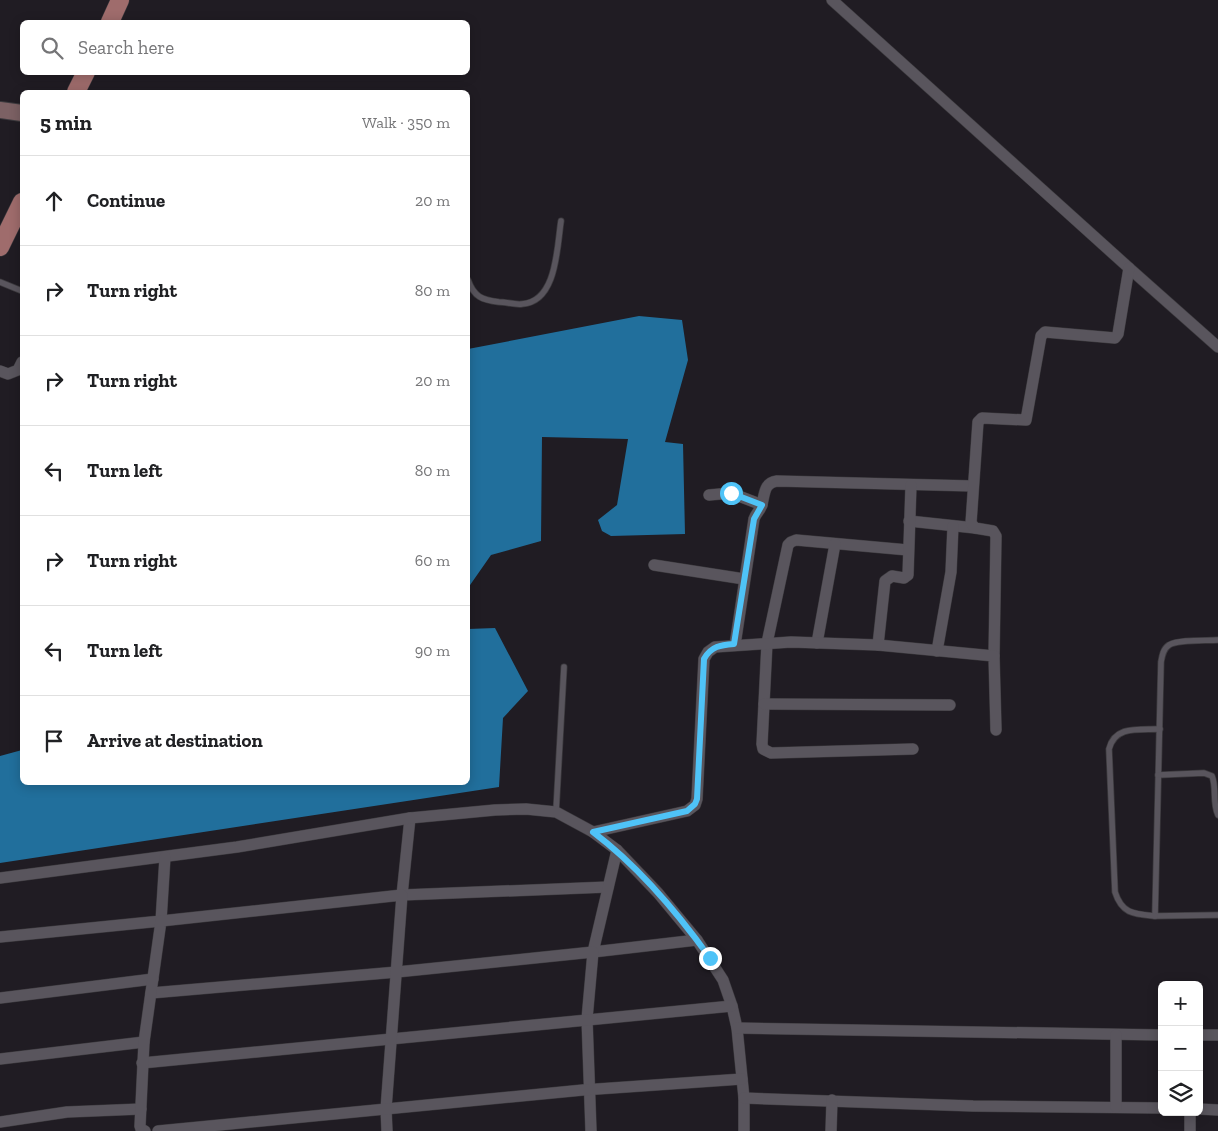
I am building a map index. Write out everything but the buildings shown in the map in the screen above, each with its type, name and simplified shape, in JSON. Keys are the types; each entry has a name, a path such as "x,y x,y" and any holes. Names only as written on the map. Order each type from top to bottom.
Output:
{"main road":[{"path":"111,20 120,0"},
{"path":"77,90 84,75"},
{"path":"0,247 20,206"}],"street":[{"path":"832,0 1218,347"},
{"path":"0,110 20,113"},
{"path":"975,528 971,523 979,419 1026,420 1041,336 1045,332 1115,338 1118,334 1128,268"},
{"path":"0,371 8,374 18,370 20,366"},
{"path":"734,644 754,519 762,505 765,488 772,482 973,486"},
{"path":"878,645 885,581 892,576 906,577 908,575 911,485"},
{"path":"709,495 736,494 762,505"},
{"path":"910,521 975,528 993,532 996,536 994,656 996,730"},
{"path":"937,651 951,572 953,526"},
{"path":"908,550 796,540 788,545 767,643 762,744 766,752 913,749"},
{"path":"817,643 835,544"},
{"path":"654,565 744,579"},
{"path":"593,832 687,811 695,804 697,799 704,659 708,652 715,647 734,644 817,643 878,645 994,656"},
{"path":"764,704 950,705"},
{"path":"0,878 237,847 410,818 495,810 526,809 556,812 593,832 617,850 658,893 697,940 723,980 737,1028 744,1098 744,1131"},
{"path":"387,1131 386,1109 391,1039 410,818"},
{"path":"591,1131 587,1019 593,952 617,850"},
{"path":"145,1131 140,1126 142,1063 161,922 165,857"},
{"path":"0,938 402,895 608,887"},
{"path":"151,993 397,972 697,940"},
{"path":"0,998 152,979"},
{"path":"142,1063 732,1006"},
{"path":"737,1028 1158,1035"},
{"path":"1116,1035 1116,1107"},
{"path":"1203,1035 1218,1035"},
{"path":"0,1059 144,1042"},
{"path":"158,1131 589,1090 742,1079"},
{"path":"744,1098 972,1106 1158,1108"},
{"path":"830,1131 832,1100"},
{"path":"0,1122 67,1112 141,1109"},
{"path":"1203,1109 1218,1110"},
{"path":"1190,1116 1190,1131"}],"lane":[{"path":"470,287 471,290 484,300 523,304 540,299 551,282 561,221"},
{"path":"0,282 20,290"},
{"path":"1155,916 1161,662 1163,652 1169,645 1182,642 1218,640"},
{"path":"556,812 564,667"},
{"path":"1160,729 1125,731 1117,734 1111,740 1108,749 1115,892 1118,902 1126,910 1136,915 1218,915"},
{"path":"1158,775 1204,773 1212,776 1214,781 1215,808 1218,814"}],"water":[{"path":"639,316 682,320 688,360 665,442 683,444 685,534 611,536 602,531 598,520 617,505 628,439 542,437 541,541 491,555 470,585 470,349"},
{"path":"495,628 528,691 503,718 499,787 0,863 0,756 20,751 20,785 470,785 470,629"}],"route":[{"path":"710,958 658,893 617,850 593,832 687,811 695,804 697,799 704,659 708,652 715,647 734,644 754,519 762,505 731,493"}]}
